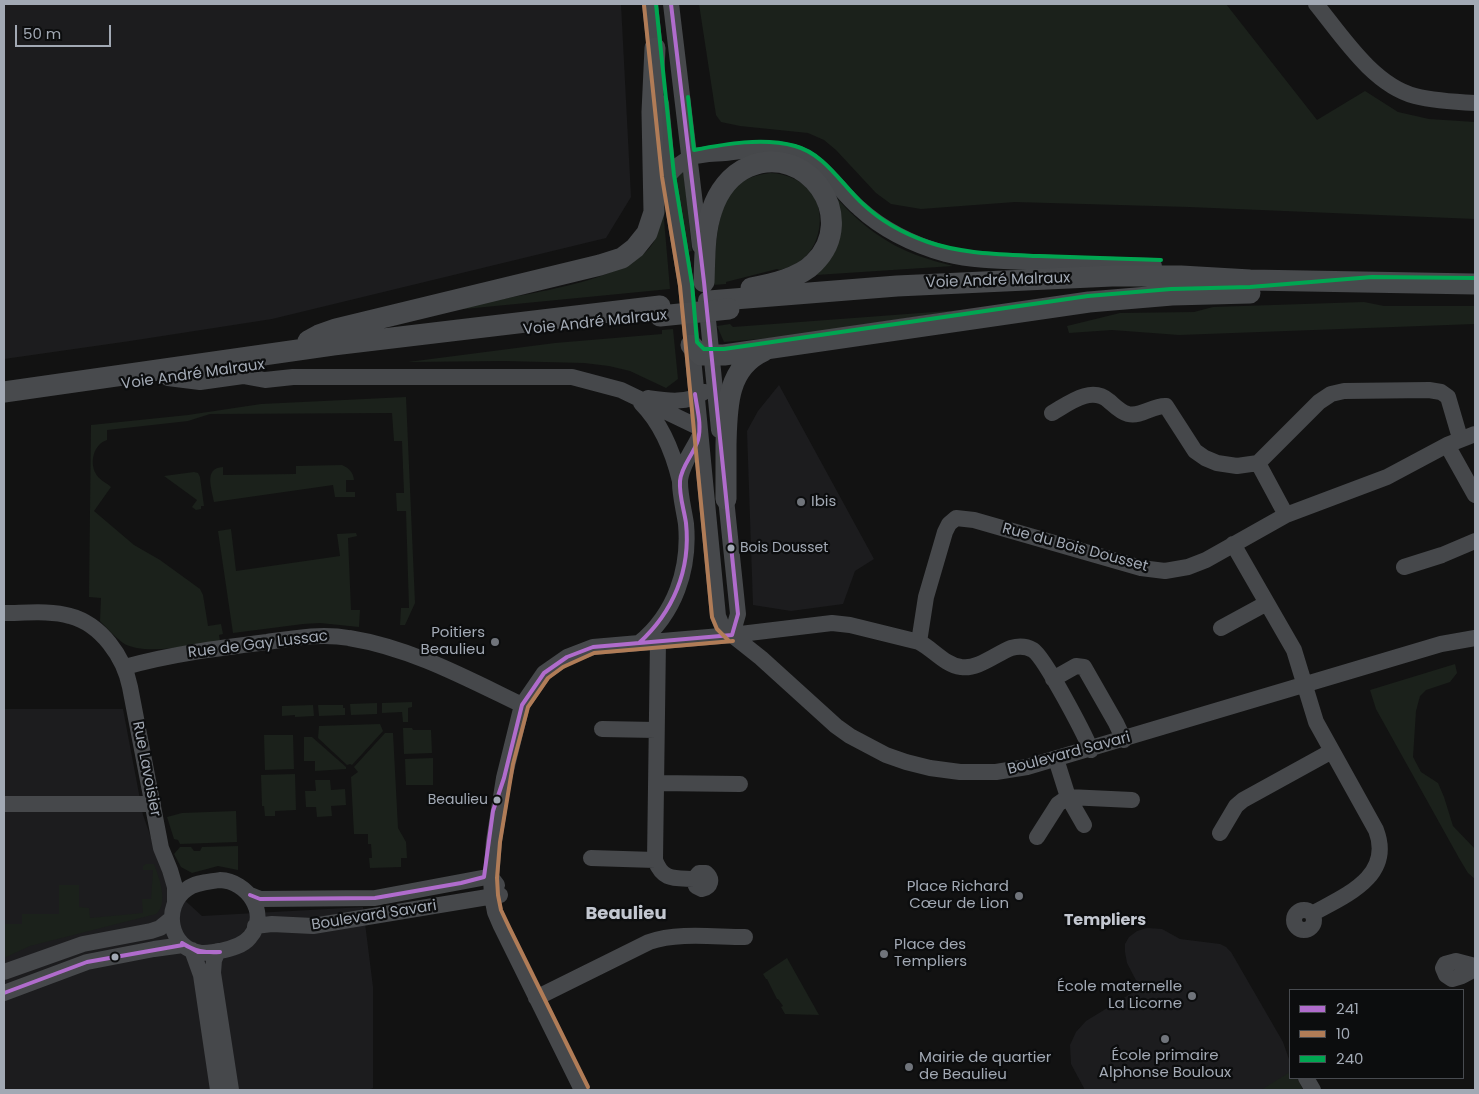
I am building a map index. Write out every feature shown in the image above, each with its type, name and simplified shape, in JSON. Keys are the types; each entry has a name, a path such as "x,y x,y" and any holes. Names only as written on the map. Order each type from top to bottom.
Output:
{"main road":[{"path":"295,350 319,335 336,329 600,265 622,258 635,248 647,233 654,212 652,112 655,48"},
{"path":"770,162 790,164 803,170 820,188 829,208 831,227 829,239 821,255 807,269 795,275 719,297 707,228 716,199 732,177 755,164 770,162"},
{"name":"Voie André Malraux","path":"4,402 400,345 660,311 719,297 1250,280 1475,284"},
{"path":"691,344 701,354 712,356 1089,302 1373,283"},
{"name":"Voie André Malraux","path":"4,392 295,350 660,311"},
{"path":"726,499 727,418 728,401 732,385 749,360 769,349"}],"street":[{"name":"Boulevard Savari","path":"650,4 668,176 686,285 718,616 722,626 761,658 836,726 862,744 886,755 930,768 977,773 1012,770 1091,750 1442,644 1475,638"},
{"path":"670,4 688,158 719,297 712,356 738,614 732,635"},
{"path":"1316,4 1363,62 1382,80 1412,96 1441,102 1475,103"},
{"path":"668,176 688,158 768,149 794,152 814,164 859,209 882,225 913,242 948,254 992,261 1250,270 1373,283"},
{"path":"168,378 200,382 243,376 265,380 293,377 572,377 634,395 699,432 684,466 680,481"},
{"path":"634,395 665,401 678,401 696,398 715,384"},
{"path":"1052,413 1090,394 1106,398 1119,410 1129,414 1142,414 1163,406 1169,410 1192,447 1204,458 1230,466 1258,462 1319,402 1331,394 1344,391 1441,392 1448,397 1475,495"},
{"path":"634,395 658,424 672,453 680,481 686,536 686,556 675,598 667,613 652,632 639,643"},
{"name":"Rue du Bois Dousset","path":"918,642 926,597 945,532 949,524 957,518 974,520 1132,566 1158,571 1172,571 1188,568 1206,560 1286,514 1387,477 1461,439"},
{"path":"1258,462 1286,514"},
{"path":"1404,567 1442,555 1475,541"},
{"path":"1233,544 1294,650 1316,722 1376,830 1379,840 1379,850 1374,868 1367,881 1312,914"},
{"path":"1221,628 1267,603"},
{"path":"4,613 63,614 79,619 103,637 115,650 125,667"},
{"path":"582,1090 495,912 493,887 493,811 504,778 522,705 544,674 568,657 593,647 732,635 838,623 918,642 950,663 965,668 974,666 1012,648 1026,647 1038,654 1084,733 1091,750"},
{"name":"Rue de Gay Lussac","path":"125,667 157,658 231,646 310,636 342,636 412,655 488,687 522,705"},
{"path":"658,641 655,860 663,875 674,878 694,879"},
{"path":"1053,679 1076,666 1085,668 1124,740"},
{"name":"Rue Lavoisier","path":"125,667 161,848 175,887 175,902"},
{"path":"602,730 656,730"},
{"path":"1220,833 1236,806 1243,800 1332,752"},
{"path":"1056,759 1068,797 1084,825"},
{"path":"656,783 740,784"},
{"path":"1037,837 1058,804 1068,797 1132,800"},
{"path":"4,804 153,804"},
{"path":"590,858 655,860"},
{"path":"170,870 184,879 201,883"},
{"path":"218,1090 201,975 188,948 177,937 171,919 175,902 186,889 201,883 228,880 250,895 260,899 375,898 461,883 493,887"},
{"name":"Boulevard Savari","path":"255,926 272,924 313,926 493,887"},
{"path":"5,991 103,958 188,948 201,953 236,947 250,938 255,926 257,914 254,901 250,895"},
{"path":"4,972 83,944 150,932 160,928 171,919"},
{"path":"536,998 660,938 745,937"},
{"path":"218,951 214,960 213,974 231,1090 224,1090"},
{"path":"1307,1079 1313,1090"}],"shaded area":[{"path":"4,4 621,4 631,197 606,238 272,319 4,359"},
{"path":"699,4 1226,4 1317,120 1365,91 1398,112 1429,119 1475,122 1475,219 1015,202 921,209 891,204 876,193 836,150 824,140 808,133 740,126 721,122 716,115"},
{"path":"683,166 692,251 687,252 676,174"},
{"path":"660,173 670,289 454,310 596,278 623,267 644,254 657,233"},
{"path":"771,173 797,180 814,197 820,215 820,225 815,243 804,258 790,266 726,282 726,284 713,285 716,246 724,205 730,194 745,180"},
{"path":"835,196 863,224 895,246 919,256 953,266 816,275 837,247 840,229"},
{"path":"1364,302 1384,306 1475,306 1475,324 1179,335 1112,330 1069,333 1067,326 1120,313 1194,312 1213,307"},
{"path":"961,310 782,337 724,342 717,326 730,324 733,327"},
{"path":"673,329 678,379 666,388 630,371 584,363 504,361 408,362 555,343 662,334 662,330"},
{"path":"779,385 874,559 855,571 843,604 791,611 753,605 747,431 758,411"},
{"path":"406,397 415,603 405,625 400,625 401,608 409,608 406,511 397,511 396,493 404,493 402,441 394,441 392,413 210,414 188,421 107,430 107,440 96,449 93,464 97,476 111,487 94,511 134,545 160,560 200,589 203,595 208,626 221,624 223,634 219,635 220,641 170,648 144,649 123,643 100,621 101,598 89,597 91,425 188,415 261,404"},
{"path":"342,465 347,467 354,480 346,480 346,492 355,492 355,497 335,497 333,485 214,502 210,480 213,471 217,468 223,467 223,475 296,474 296,466"},
{"path":"198,473 200,477 204,506 196,510 192,507 197,500 164,476"},
{"path":"231,529 236,571 340,556 337,534 356,533 357,536 348,538 351,610 360,610 359,627 320,623 233,633 218,531"},
{"path":"1455,664 1457,673 1450,682 1426,690 1420,696 1416,711 1413,757 1421,772 1438,783 1453,826 1475,849 1475,879 1468,873 1459,858 1376,709 1370,690"},
{"path":"412,702 412,707 408,708 408,722 403,722 402,712 382,713 382,703"},
{"path":"377,703 377,714 351,715 350,704"},
{"path":"313,705 314,716 282,716 282,706"},
{"path":"318,705 343,705 345,715 319,716"},
{"path":"4,709 123,709 143,815 168,885 202,916 363,907 373,987 373,1088 368,1090 4,1090"},
{"path":"380,724 383,731 352,765 347,765 318,738 319,726"},
{"path":"403,728 431,730 432,753 404,754"},
{"path":"385,733 393,733 398,828 406,842 407,858 401,858 401,867 370,868 369,858 372,858 371,844 368,844 368,834 354,834 351,777 358,772 354,767"},
{"path":"264,735 293,735 294,769 265,770"},
{"path":"304,737 312,737 346,769 315,771 315,761 304,761"},
{"path":"433,758 433,785 406,785 405,759"},
{"path":"295,774 296,810 275,811 275,816 265,816 264,806 262,806 261,775"},
{"path":"315,780 330,780 331,790 345,789 346,805 331,806 332,816 317,817 316,807 306,807 305,791 316,791"},
{"path":"236,811 237,842 180,844 178,840 174,839 167,817 182,813"},
{"path":"238,846 238,870 218,866 192,873 181,867 174,854 180,847 191,847 194,851 200,851 202,847"},
{"path":"154,864 162,890 162,904 156,914 30,946 4,958 4,924 22,924 22,914 59,914 59,885 79,885 79,907 89,908 90,918 143,913 142,899 151,899 153,870 143,870 143,866"},
{"name":"École primaire Alphonse Bouloux","path":"1147,928 1162,929 1180,939 1220,944 1226,947 1231,952 1283,1042 1289,1059 1289,1079 1298,1079 1303,1090 1085,1090 1071,1064 1070,1045 1076,1032 1086,1021 1140,988 1127,963 1125,952 1125,944 1129,937 1137,931"},
{"path":"787,958 819,1015 785,1014 781,1007 783,1006 763,974"},
{"path":"1289,1073 1289,1079 1298,1079 1303,1090 1261,1090"}],"transit line":[{"name":"240","path":"656,4 674,175 692,284 697,342 704,349 724,349 1088,296 1171,289 1250,287 1372,277 1475,278"},
{"name":"241","path":"250,895 260,899 375,898 461,883 484,877 493,811 504,778 522,705 544,673 567,657 593,647 732,635 738,614 704,282 671,4"},
{"name":"10","path":"644,5 662,177 680,286 712,617 717,629 728,640"},
{"name":"240","path":"688,97 694,150 757,142 783,143 806,150 832,170 855,196 878,216 902,231 928,242 955,249 995,254 1161,260"},
{"name":"241","path":"639,643 651,631 670,604 677,589 686,557 686,523 680,481 683,470 698,440 700,429 695,394"},
{"name":"10","path":"588,1087 501,910 498,895 497,878 500,842 513,764 528,707 548,678 563,667 594,653 733,641"},
{"name":"241","path":"182,943 200,951 220,952"},
{"name":"241","path":"182,943 198,952 220,952"},
{"name":"241","path":"4,993 87,962 183,945"}],"place":[{"name":"Ibis","path":"801,502"},
{"name":"Bois Dousset","path":"731,548"},
{"name":"Poitiers Beaulieu","path":"495,642"},
{"name":"Beaulieu","path":"497,800"},
{"name":"Place Richard Cœur de Lion","path":"1019,896"},
{"name":"Place des Templiers","path":"884,954"},
{"name":"École maternelle La Licorne","path":"1192,996"},
{"name":"École primaire Alphonse Bouloux","path":"1165,1039"},
{"name":"Mairie de quartier de Beaulieu","path":"909,1067"}],"district":[{"name":"Beaulieu","path":"626,914"},
{"name":"Templiers","path":"1105,921"}]}
